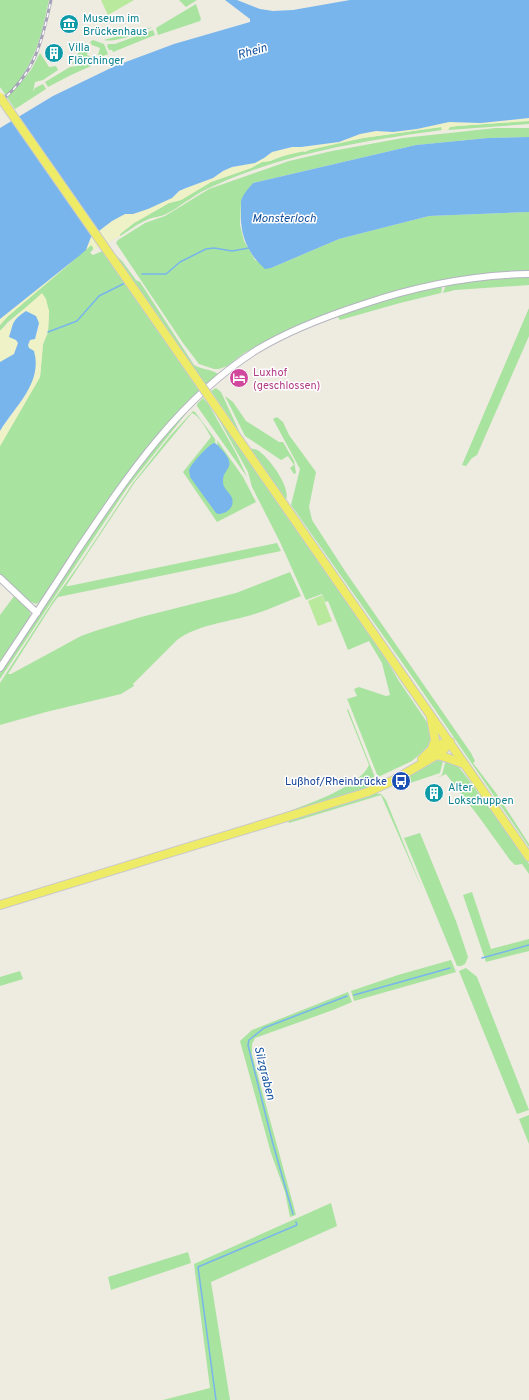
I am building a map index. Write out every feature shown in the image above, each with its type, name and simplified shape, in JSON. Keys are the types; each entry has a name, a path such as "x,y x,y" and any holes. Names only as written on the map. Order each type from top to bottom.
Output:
{"main road":[{"path":"0,97 529,857"},
{"path":"431,715 435,740 433,753"},
{"path":"0,905 368,792 394,780 418,765 433,753 442,743 450,742"},
{"path":"433,753 464,764"}],"street":[{"path":"0,668 110,502 147,452 186,409 219,378 243,360 278,338 315,322 380,298 446,282 491,276 529,274"},
{"path":"0,578 37,613"}],"green space":[{"path":"0,0 49,0 36,49 21,78 23,80 31,70 40,53 49,67 56,66 58,70 43,80 35,82 33,92 35,88 43,84 46,89 15,109 0,87"},
{"path":"101,0 134,0 108,15"},
{"path":"179,0 197,0 186,7"},
{"path":"196,4 201,19 200,21 158,35 156,28"},
{"path":"152,27 128,37 108,41 104,40"},
{"path":"153,30 155,35 113,52 112,50 109,50 107,46 108,44 115,44"},
{"path":"93,40 104,44 108,54 103,56 98,55 100,48 92,45 90,42"},
{"path":"85,44 89,45 87,55 92,57 91,60 72,64 82,46"},
{"path":"90,64 91,66 48,87 45,82 70,67"},
{"path":"529,121 529,124 448,130 450,127 457,126"},
{"path":"441,127 442,130 322,150 263,167 207,189 166,214 151,218 120,236 120,234 134,223 169,203 181,200 211,182 251,168 262,162 270,161 292,153 302,151 305,152 313,148 363,138"},
{"path":"496,128 529,128 529,137 488,138 416,145 253,183 241,201 240,225 244,241 255,260 271,268 339,239 429,216 529,212 529,272 437,282 271,339 244,353 227,366 219,369 214,369 199,364 183,343 116,243 118,240 145,223 165,216 209,189 289,161 332,151 403,138"},
{"path":"91,245 94,248 90,253 93,255 105,250 111,251 122,261 136,280 140,282 194,365 218,374 169,422 142,454 42,600 36,604 29,601 0,575 0,446 40,377 43,344 48,332 49,311 42,294 8,322 0,331 0,325 7,317"},
{"path":"529,277 529,285 455,290 443,293 446,285 449,284 492,279"},
{"path":"441,286 441,293 340,320 337,316 394,297"},
{"path":"529,308 529,336 477,455 472,458 466,466 462,465"},
{"path":"216,388 221,392 240,433 211,391"},
{"path":"225,396 233,402 246,421 279,442 283,442 294,461 296,473 294,474 290,468 294,465 288,456 281,460 245,436"},
{"path":"203,398 209,405 236,453 247,477 197,406"},
{"path":"213,409 317,556 429,725 431,738 428,746 412,761 378,777 347,699 357,696 354,689 359,687 386,696 390,695 382,663 369,641 348,650 328,601 325,602 322,594 306,600 280,542 252,487 248,472"},
{"path":"188,411 127,488 0,679 0,673 127,481 167,432"},
{"path":"193,411 215,439 216,449 218,447 217,440 243,477 256,502 217,522 183,472 211,437 200,420 192,413 135,482 66,586 277,543 281,551 58,597 8,674 11,674 81,636 141,617 236,593 290,572 301,596 255,614 211,625 184,635 177,640 133,684 134,686 121,694 0,725 0,683 53,601 133,483 170,436"},
{"path":"277,417 283,422 289,435 316,472 309,507 312,520 345,571 471,753 475,761 473,763 496,793 529,844 529,847 418,685 291,505 300,469 273,419"},
{"path":"249,448 259,451 278,473 287,494 286,500 285,500"},
{"path":"15,595 24,602 31,614 30,618 0,663 0,615"},
{"path":"322,595 332,621 318,626 308,601"},
{"path":"348,709 374,775 373,786 365,790 208,837 270,818 321,799 343,788 360,777 369,765 347,710"},
{"path":"438,758 443,761 440,773 410,783 407,778 423,766"},
{"path":"446,759 456,764 462,771 503,826 529,864 529,874 522,864 515,865 510,860 446,774 437,778 442,775"},
{"path":"375,793 381,794 386,800 423,891 381,795 289,823 288,820"},
{"path":"420,833 456,921 468,957 465,964 461,966 457,966 404,838"},
{"path":"472,892 491,949 529,939 529,951 486,962 463,895"},
{"path":"451,960 456,972 354,1001 351,991 398,975"},
{"path":"466,968 477,977 529,1110 517,1114 459,971"},
{"path":"20,971 23,979 0,986 0,977"},
{"path":"348,992 352,1002 255,1038 252,1044 252,1054 296,1215 290,1217 285,1192 271,1153 240,1041 252,1030"},
{"path":"529,1115 529,1144 519,1119"},
{"path":"331,1203 337,1226 211,1282 230,1400 163,1400 210,1388 194,1264"},
{"path":"188,1252 191,1263 111,1290 108,1277"}],"sand":[{"path":"529,118 529,121 457,126 450,127 448,130 442,130 441,127 363,138 278,157 211,182 181,200 169,203 134,223 120,234 120,236 93,250 91,245 86,250 91,237 112,221 125,214 133,214 172,198 179,191 213,178 232,167 240,166 264,158 272,152 292,147 339,142 360,134 376,131 393,132 449,122 481,123"},
{"path":"79,256 7,317 0,325 0,319 2,317 0,314 8,312"},
{"path":"42,293 46,299 49,311 48,332 43,344 40,377 0,446 0,431 24,398 35,373 28,345 30,340 33,340 37,334 39,327 28,311 20,315 13,325 9,337 16,340 18,345 14,355 0,362 0,331"}],"water":[{"name":"Rhein","path":"225,0 237,0 260,9 273,11 293,10 350,0 529,0 529,118 481,123 449,122 417,129 393,132 376,131 360,134 339,142 292,147 272,152 255,163 232,167 213,178 179,191 172,198 148,209 133,214 125,214 112,221 91,237 86,250 0,319 0,128 53,96 115,66 174,44 250,22 250,19"},
{"name":"Monsterloch","path":"529,137 529,212 429,216 339,239 271,268 265,269 254,258 244,237 241,222 241,201 253,183 416,145 488,138"},
{"path":"26,311 36,316 39,323 35,339 30,340 28,345 29,348 34,351 36,363 35,373 26,394 0,431 0,362 14,354 18,343 16,340 9,337 15,320"},
{"path":"214,443 223,451 229,461 228,468 223,477 223,482 224,487 231,496 233,502 227,512 218,514 190,477 189,471 190,467 200,455"}],"waterway":[{"path":"142,274 166,274 180,262 206,249 214,248 232,251 249,248"},
{"path":"48,332 77,321 99,296 127,282"},
{"name":"Silzgraben","path":"482,958 529,945"},
{"name":"Silzgraben","path":"354,995 450,968"},
{"name":"Silzgraben","path":"293,1214 273,1144 248,1045 249,1040 264,1028 347,996"},
{"name":"Silzgraben","path":"216,1400 198,1267 297,1225 296,1222"}],"railway":[{"path":"0,102 12,91 29,68 40,43 51,0"}],"place":[{"name":"Museum im Brückenhaus","path":"69,24"},
{"name":"Villa Flörchinger","path":"54,53"},
{"name":"Luxhof (geschlossen)","path":"239,378"},
{"name":"Lußhof/Rheinbrücke","path":"401,781"},
{"name":"Alter Lokschuppen","path":"434,793"}]}
